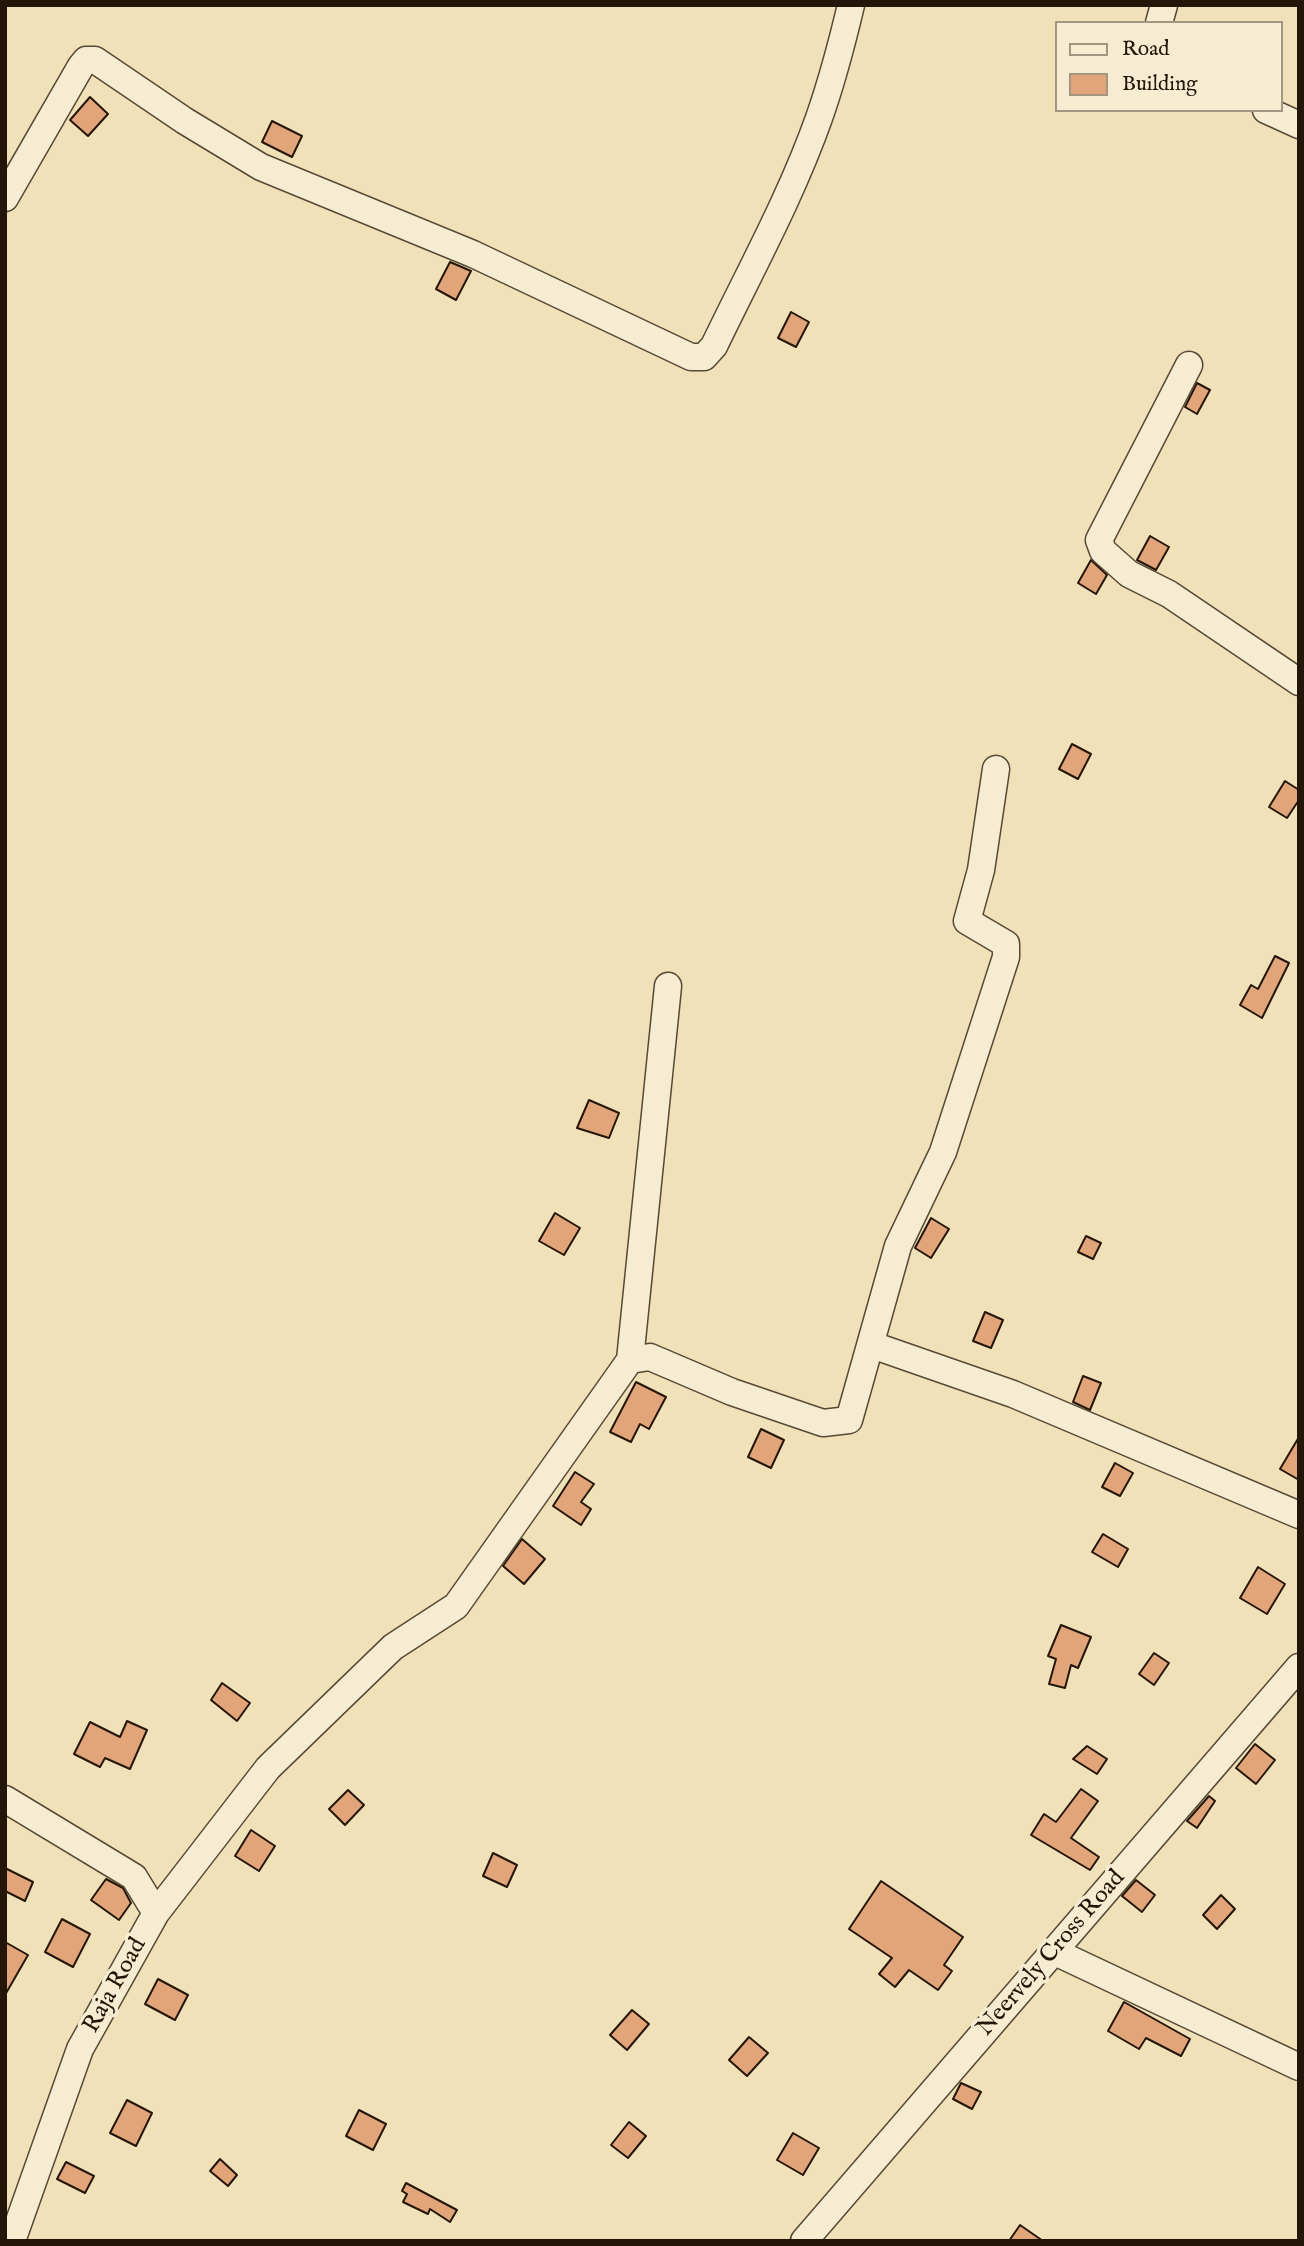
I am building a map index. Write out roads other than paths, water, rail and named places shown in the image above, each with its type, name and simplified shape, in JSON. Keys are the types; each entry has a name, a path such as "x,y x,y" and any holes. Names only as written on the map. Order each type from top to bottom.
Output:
{"street":[{"path":"5,198 81,66 86,60 95,60 185,121 261,167 473,254 691,357 704,357 714,346 726,323 783,203 818,120 840,52 851,5"},
{"path":"1270,112 1299,125"},
{"path":"1189,365 1098,540 1103,551 1129,574 1168,594 1299,682"},
{"path":"630,1360 650,1357 732,1392 823,1423 849,1420 898,1247 943,1152 1006,957 1006,944 967,921 981,870 996,769"},
{"path":"156,1913 268,1768 393,1647 456,1606 630,1360 668,986"},
{"path":"872,1345 1013,1394 1299,1515"},
{"name":"Neervely Cross Road","path":"804,2241 1299,1667"},
{"name":"Raja Road","path":"7,1805 134,1877 156,1913 80,2049 12,2241"},
{"path":"1055,1952 1299,2067"}]}
